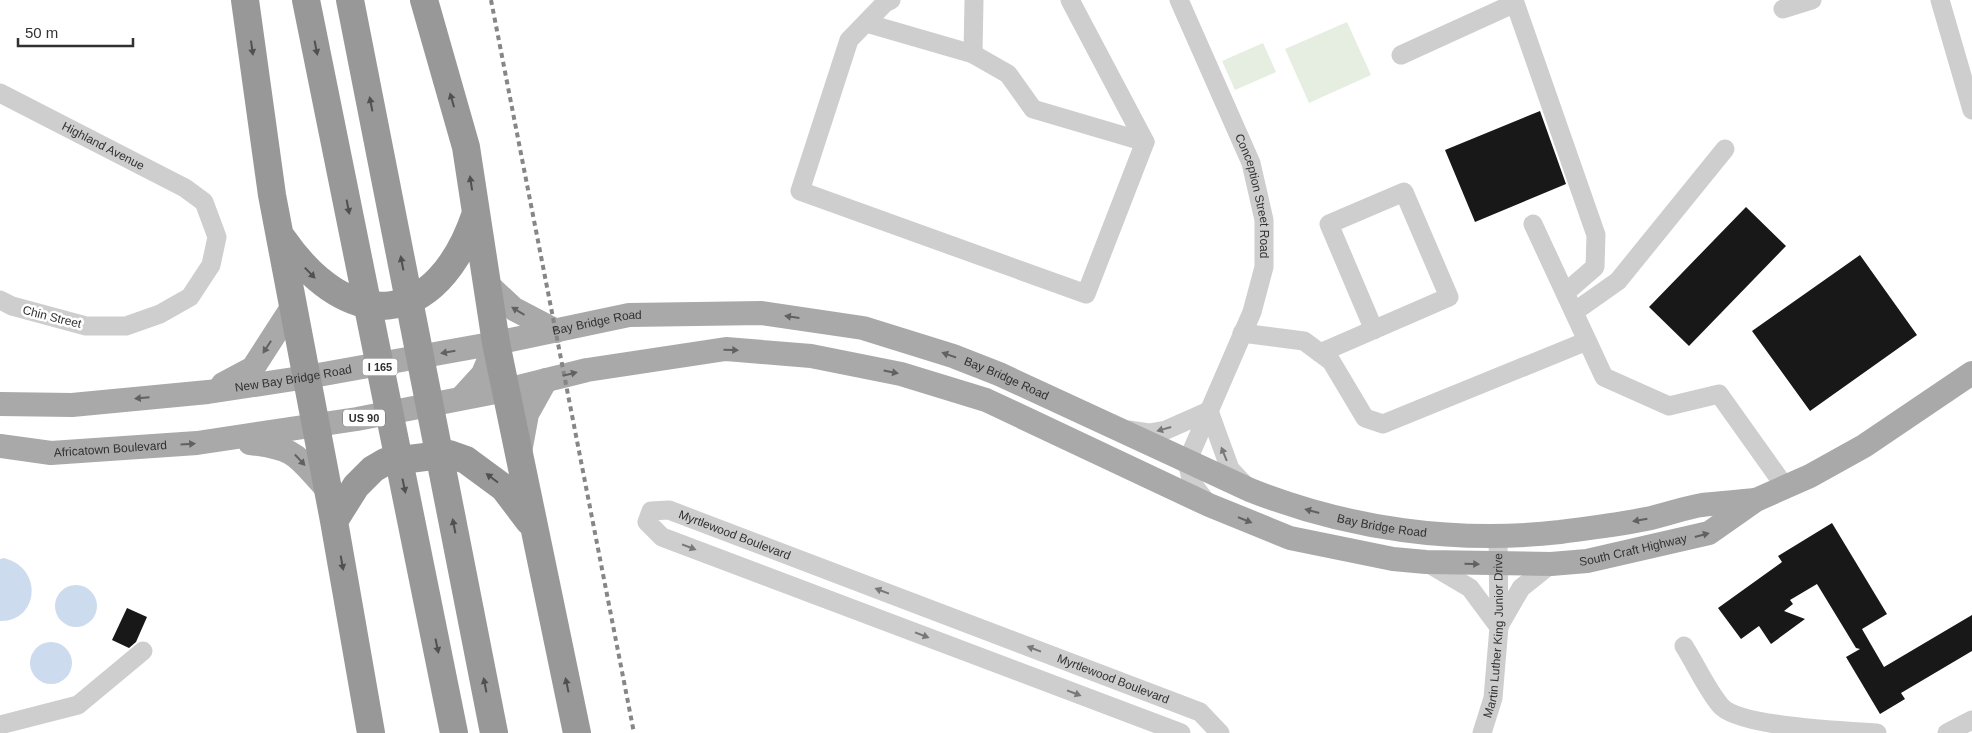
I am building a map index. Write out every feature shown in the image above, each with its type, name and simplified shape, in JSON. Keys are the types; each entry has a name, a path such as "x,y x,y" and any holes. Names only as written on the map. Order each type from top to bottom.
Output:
{"highway":[{"path":"245,0 272,195 334,520 371,733"},
{"name":"I 165","path":"306,0 454,733"},
{"path":"350,0 494,733"},
{"path":"424,0 466,147 496,343 576,733"},
{"path":"280,235 309,272 320,282 342,297 359,304 384,307 399,304 416,296 440,277 464,243 476,211"},
{"path":"334,520 356,486 374,469 385,462 449,454 466,460 504,488 534,528"}],"main road":[{"path":"486,283 514,309 556,330"},
{"path":"0,404 72,405 208,392 254,368 293,306"},
{"name":"Bay Bridge Road","path":"496,343 629,315 762,313 863,328 953,356 999,374 1187,462 1281,502 1360,524 1437,535 1498,536"},
{"path":"462,397 483,374 496,343"},
{"name":"New Bay Bridge Road","path":"208,392 307,377 496,343"},
{"path":"506,390 587,370 726,349 811,356 901,374 986,400 1209,505 1290,538 1392,559 1498,565"},
{"name":"South Craft Highway","path":"1498,565 1587,561 1709,533 1756,500 1786,488 1864,446 1972,373"},
{"path":"519,456 527,414 546,380"},
{"name":"US 90","path":"221,440 357,419 462,397 506,390"},
{"path":"1020,416 1057,419 1168,469 1187,462"},
{"path":"221,440 278,446 288,450 296,455 328,492"},
{"name":"Africatown Boulevard","path":"0,446 51,453 197,444 221,440"},
{"name":"South Craft Highway","path":"1498,536 1559,532 1644,519 1701,506 1756,500"}],"street":[{"path":"891,0 885,3 849,40 800,191 1086,294 1145,142 1070,0"},
{"path":"973,54 974,0"},
{"name":"Conception Street Road","path":"1179,0 1251,163 1264,220 1264,267 1252,312 1187,462"},
{"path":"1784,8 1812,0"},
{"path":"1940,0 1972,110"},
{"path":"1401,55 1515,3 1596,235 1595,267 1565,293"},
{"path":"866,23 973,54 1008,74 1033,109 1145,142"},
{"name":"Highland Avenue","path":"0,93 185,188 204,202 217,237 211,265 190,297"},
{"path":"1574,312 1618,281 1725,149"},
{"path":"1320,353 1374,330 1449,297 1404,192 1329,224 1374,330"},
{"path":"1533,224 1604,377 1669,406 1719,394 1786,488"},
{"name":"Chin Street","path":"0,300 12,306 86,326 126,326 160,314 190,297"},
{"path":"1242,333 1304,341 1331,361 1365,418 1383,424 1587,341"},
{"path":"1112,427 1149,433 1166,430 1210,411 1230,469 1250,490"},
{"path":"1187,462 1192,483 1209,505"},
{"name":"Myrtlewood Boulevard","path":"1181,733 662,536 647,522 651,511 669,510 1200,712 1220,733"},
{"name":"Martin Luther King Junior Drive","path":"1482,733 1494,698 1499,627 1498,536"},
{"path":"1426,562 1470,588 1499,627 1521,588 1552,564"},
{"path":"1684,646 1720,706 1735,716 1815,729 1878,733"},
{"path":"0,725 78,705 143,651"},
{"path":"1948,733 1972,720"}],"shaded area":[{"path":"1347,22 1371,75 1309,103 1285,49"},
{"path":"1263,43 1276,72 1235,90 1222,61"}],"water":[{"path":"4,558 17,564 26,573 31,583 32,594 29,604 22,613 13,619 0,621 0,559"},
{"path":"72,585 80,585 91,591 97,606 91,621 80,627 72,627 61,621 55,610 55,602 61,591"},
{"path":"47,642 55,642 66,648 72,663 66,678 55,684 47,684 36,678 30,667 30,659 36,648"}],"building":[{"path":"1540,111 1566,184 1475,222 1445,150"},
{"path":"1746,207 1786,246 1689,346 1649,307"},
{"path":"1860,255 1917,335 1810,411 1752,331"},
{"path":"1832,523 1887,614 1862,629 1884,667 1972,615 1972,651 1901,693 1905,699 1880,714 1846,657 1860,649 1856,648 1817,584 1790,600 1793,604 1784,611 1805,619 1771,644 1759,626 1741,639 1718,608 1782,562 1778,556"},
{"path":"127,608 147,617 136,642 129,648 112,640"}],"railway":[{"path":"491,0 634,733"}]}
